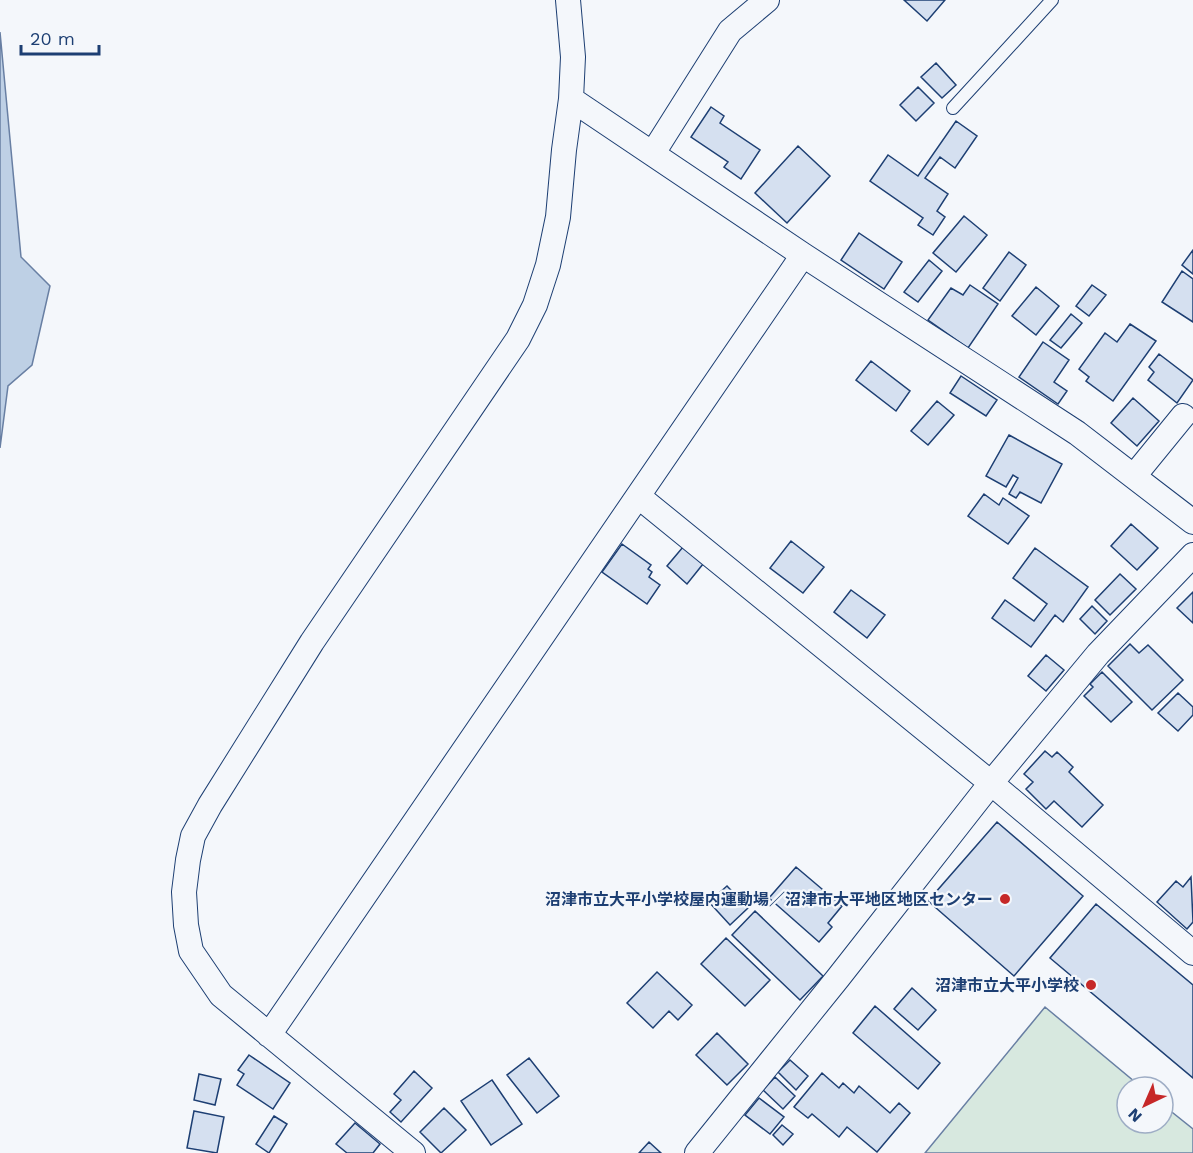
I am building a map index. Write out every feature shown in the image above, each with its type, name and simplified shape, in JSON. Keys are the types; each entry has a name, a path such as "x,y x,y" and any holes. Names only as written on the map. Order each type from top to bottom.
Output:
{"street":[{"path":"413,1153 221,995 191,951 186,925 184,892 188,860 193,836 210,805 312,642 518,339 535,305 558,217 571,99 573,57 568,0"},
{"path":"653,153 730,31 767,0"},
{"path":"571,99 804,255 1077,433 1193,522"},
{"path":"269,1035 804,255"},
{"path":"1134,476 1183,416"},
{"path":"638,496 990,783 1193,953"},
{"path":"697,1153 838,978 990,783 1098,654 1193,555"}],"lane":[{"path":"952,108 1052,0"}],"shaded area":[{"path":"1045,1007 1127,1075 1115,1075 1115,1135 1175,1135 1175,1115 1193,1129 1193,1153 925,1153"}],"water":[{"path":"0,32 21,257 50,286 32,365 8,386 0,448"}],"building":[{"path":"904,0 945,0 927,21"},
{"path":"936,63 956,85 942,98 921,77"},
{"path":"918,87 934,103 916,121 900,105"},
{"path":"711,107 724,116 720,123 760,150 741,179 724,167 728,162 691,137"},
{"path":"956,121 977,136 955,168 940,157 925,178 948,194 937,211 945,217 933,235 918,225 923,218 870,181 888,155 918,176"},
{"path":"798,146 830,176 787,223 755,193"},
{"path":"964,216 987,235 956,272 933,253"},
{"path":"859,233 902,262 884,289 841,260"},
{"path":"1193,250 1193,274 1182,265"},
{"path":"1009,252 1026,265 1000,301 983,288"},
{"path":"929,260 942,271 918,302 904,292"},
{"path":"1182,271 1193,279 1193,322 1162,302"},
{"path":"970,285 998,304 968,348 928,320 951,288 963,295"},
{"path":"1092,285 1106,295 1089,316 1076,306"},
{"path":"1036,287 1059,306 1036,335 1012,316"},
{"path":"1071,314 1082,323 1061,348 1050,340"},
{"path":"1130,324 1156,341 1113,401 1086,381 1089,377 1079,369 1105,333 1117,342"},
{"path":"1043,342 1069,360 1054,382 1067,391 1058,404 1019,377"},
{"path":"1159,354 1193,380 1177,403 1148,380 1154,372 1149,367"},
{"path":"871,361 910,391 896,411 856,380"},
{"path":"961,376 997,400 986,416 950,393"},
{"path":"1133,398 1159,421 1137,446 1111,423"},
{"path":"937,401 954,415 928,445 911,431"},
{"path":"1009,435 1062,464 1041,503 1020,492 1016,498 1009,494 1018,478 1013,475 1006,487 986,476"},
{"path":"984,494 999,505 1003,498 1029,516 1008,544 968,516"},
{"path":"1131,524 1158,548 1137,570 1111,546"},
{"path":"791,541 824,567 803,593 770,568"},
{"path":"622,544 651,565 648,569 652,572 649,577 660,585 647,604 602,572"},
{"path":"683,547 703,564 687,584 667,566"},
{"path":"1035,548 1088,587 1063,622 1055,615 1031,647 992,618 1005,600 1034,621 1047,604 1013,578"},
{"path":"1120,574 1136,589 1110,615 1095,600"},
{"path":"851,590 885,615 867,638 834,612"},
{"path":"1193,592 1193,623 1177,608"},
{"path":"1092,606 1107,621 1095,634 1080,619"},
{"path":"1130,644 1139,653 1148,645 1183,680 1152,710 1108,666"},
{"path":"1046,655 1064,670 1046,691 1028,676"},
{"path":"1102,672 1132,702 1111,722 1084,696 1093,687 1090,684"},
{"path":"1178,693 1193,707 1193,715 1178,731 1158,713"},
{"path":"1045,751 1052,757 1057,752 1073,767 1069,772 1103,805 1082,827 1054,801 1046,809 1026,789 1033,782 1024,774"},
{"name":"沼津市立大平小学校屋内運動場／沼津市大平地区地区センター","path":"997,822 1083,896 1014,976 928,901"},
{"path":"796,867 842,906 828,923 832,927 819,942 769,898"},
{"path":"1191,877 1193,922 1187,929 1157,902 1176,881 1183,887"},
{"path":"727,886 748,908 730,925 709,902"},
{"path":"1096,904 1193,985 1193,1078 1050,958"},
{"path":"755,911 823,976 800,1000 732,935"},
{"path":"726,938 770,980 745,1006 701,964"},
{"path":"657,972 692,1005 678,1020 669,1011 653,1028 627,1003"},
{"path":"912,988 936,1010 918,1030 894,1009"},
{"path":"875,1006 940,1063 918,1089 853,1033"},
{"path":"717,1033 748,1064 727,1085 696,1055"},
{"path":"249,1055 290,1083 273,1109 237,1085 244,1074 238,1070"},
{"path":"529,1058 559,1096 537,1113 507,1075"},
{"path":"790,1060 808,1076 796,1090 778,1072"},
{"path":"414,1071 432,1088 401,1122 390,1112 401,1100 394,1094"},
{"path":"822,1073 839,1088 843,1083 854,1093 859,1086 890,1113 899,1103 910,1113 877,1152 847,1127 839,1137 812,1114 808,1118 794,1107"},
{"path":"199,1074 221,1079 215,1105 194,1100"},
{"path":"775,1077 795,1096 783,1109 763,1090"},
{"path":"492,1080 522,1124 491,1145 461,1101"},
{"path":"759,1098 784,1117 770,1134 745,1115"},
{"path":"444,1108 466,1130 441,1153 420,1132"},
{"path":"194,1111 224,1117 217,1153 187,1148"},
{"path":"274,1116 287,1124 269,1153 256,1144"},
{"path":"355,1123 380,1144 373,1153 347,1153 336,1144"},
{"path":"782,1125 793,1134 783,1145 773,1135"},
{"path":"649,1142 661,1153 639,1153"}],"place":[{"name":"沼津市立大平小学校屋内運動場／沼津市大平地区地区センター","path":"1005,899"},
{"name":"沼津市立大平小学校","path":"1091,985"}]}
